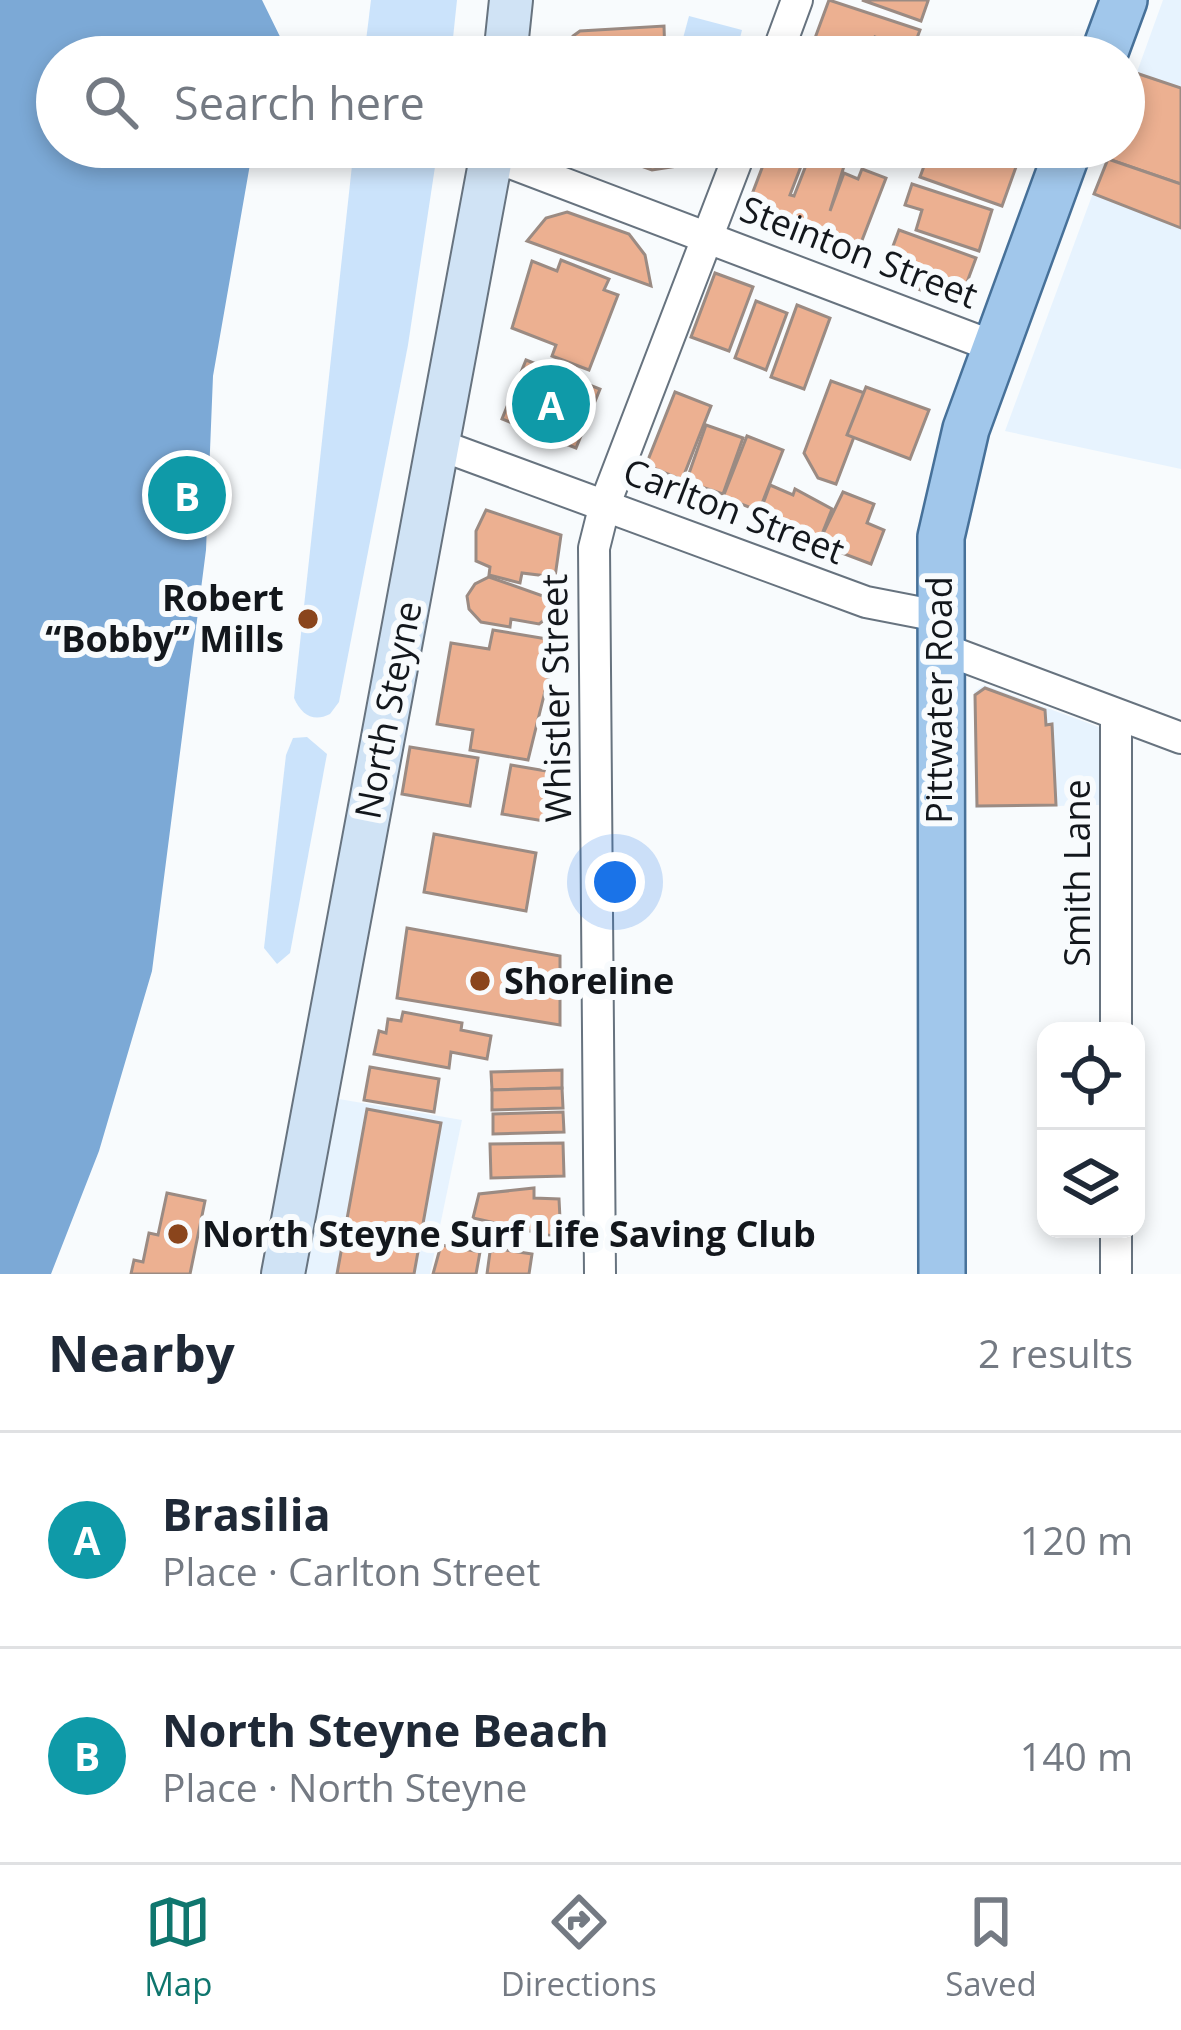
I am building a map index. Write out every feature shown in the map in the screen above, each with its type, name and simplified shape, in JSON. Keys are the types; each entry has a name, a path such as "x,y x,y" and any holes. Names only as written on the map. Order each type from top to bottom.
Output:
{"main road":[{"path":"508,36 511,0"},
{"path":"1110,36 1124,0"},
{"name":"North Steyne","path":"284,1274 490,168"},
{"name":"Pittwater Road","path":"941,1274 938,631 947,497 995,347 1061,168"}],"street":[{"path":"784,36 797,0"},
{"name":"Steinton Street","path":"537,168 995,347"},
{"name":"Whistler Street","path":"600,1274 593,548 605,504 734,168"},
{"name":"Carlton Street","path":"437,444 866,602 1116,715 1181,739"},
{"name":"Smith Lane","path":"1116,715 1116,1022"},
{"path":"1116,1238 1116,1274"}],"shaded area":[{"path":"371,0 457,0 453,36 367,36"},
{"path":"1163,0 1181,0 1181,469 1005,431 1102,168 1145,168 1145,50"},
{"path":"689,16 742,30 740,36 684,36"},
{"path":"352,168 435,168 408,345 339,702 330,714 318,718 304,712 294,698"},
{"path":"984,685 1099,727 1099,805 975,808 974,692"},
{"path":"307,737 327,754 290,953 277,964 264,948 286,755 293,738"},
{"path":"333,1098 462,1120 430,1274 305,1274"}],"water":[{"path":"0,0 262,0 280,36 36,36 36,168 249,168 213,376 206,550 152,971 99,1151 51,1274 0,1274"}],"building":[{"path":"829,0 920,30 918,36 816,36"},
{"path":"862,0 926,0 928,1 921,21"},
{"path":"664,26 664,36 573,36 580,31"},
{"path":"1145,76 1181,88 1181,184 1134,168 1145,168"},
{"path":"762,168 800,168 790,195 794,196 805,168 843,168 830,211 844,173 858,179 862,169 886,178 854,261 743,218"},
{"path":"923,168 1016,168 1002,206 920,177"},
{"path":"1104,168 1134,168 1181,184 1181,228 1094,194"},
{"path":"912,184 992,210 979,251 916,230 922,210 905,205"},
{"path":"567,212 629,234 645,255 651,286 527,241 546,218"},
{"path":"899,230 976,258 963,293 925,279 921,290 901,283 905,272 886,265"},
{"path":"561,260 609,279 604,290 618,295 589,370 552,356 556,345 512,328 532,261 557,271"},
{"path":"715,273 753,287 729,351 691,337"},
{"path":"756,301 787,313 766,370 735,358"},
{"path":"797,305 830,318 804,389 771,377"},
{"path":"526,360 600,389 576,448 502,419"},
{"path":"831,381 870,395 836,484 818,478 804,453"},
{"path":"866,387 929,410 910,459 847,435"},
{"path":"675,392 711,406 682,480 646,465"},
{"path":"706,425 743,438 723,494 686,482"},
{"path":"747,436 783,450 759,511 723,497"},
{"path":"770,485 793,495 795,489 832,509 818,544 757,520"},
{"path":"843,492 874,504 867,523 884,530 871,564 818,544"},
{"path":"486,510 561,535 555,577 522,573 520,583 489,575 490,567 476,561 476,531"},
{"path":"489,577 543,596 553,609 550,616 539,624 511,619 510,627 481,622 469,609 467,596 475,584"},
{"path":"493,630 547,639 541,669 550,671 528,760 470,750 473,730 437,724 451,643 489,649"},
{"path":"985,688 1045,710 1046,725 1052,724 1056,805 977,806 975,695"},
{"path":"410,747 478,758 470,806 402,794"},
{"path":"511,765 564,774 556,823 502,814"},
{"path":"434,834 536,853 526,911 424,892"},
{"name":"Shoreline","path":"407,928 560,956 560,1025 397,998"},
{"path":"403,1012 462,1023 461,1030 491,1036 487,1059 451,1052 449,1068 374,1054 379,1031 386,1033 388,1019 401,1021"},
{"path":"370,1067 439,1079 434,1112 364,1100"},
{"path":"562,1070 562,1088 492,1090 491,1072"},
{"path":"562,1088 563,1108 492,1110 492,1090"},
{"path":"367,1109 441,1123 414,1274 337,1274"},
{"path":"563,1112 564,1132 493,1134 493,1114"},
{"path":"563,1143 564,1176 491,1178 490,1144"},
{"path":"534,1188 534,1198 559,1199 561,1238 473,1218 479,1194"},
{"name":"North Steyne Surf Life Saving Club","path":"167,1193 205,1201 190,1274 131,1274 134,1260 143,1262 149,1233 158,1235"},
{"path":"441,1245 480,1252 476,1274 433,1274"},
{"path":"490,1252 532,1254 529,1274 487,1274"}],"place":[{"name":"Brasilia","path":"551,404"},
{"name":"North Steyne Beach","path":"187,495"},
{"name":"Robert “Bobby” Mills","path":"308,619"},
{"name":"Shoreline","path":"480,981"},
{"name":"North Steyne Surf Life Saving Club","path":"178,1234"}]}
